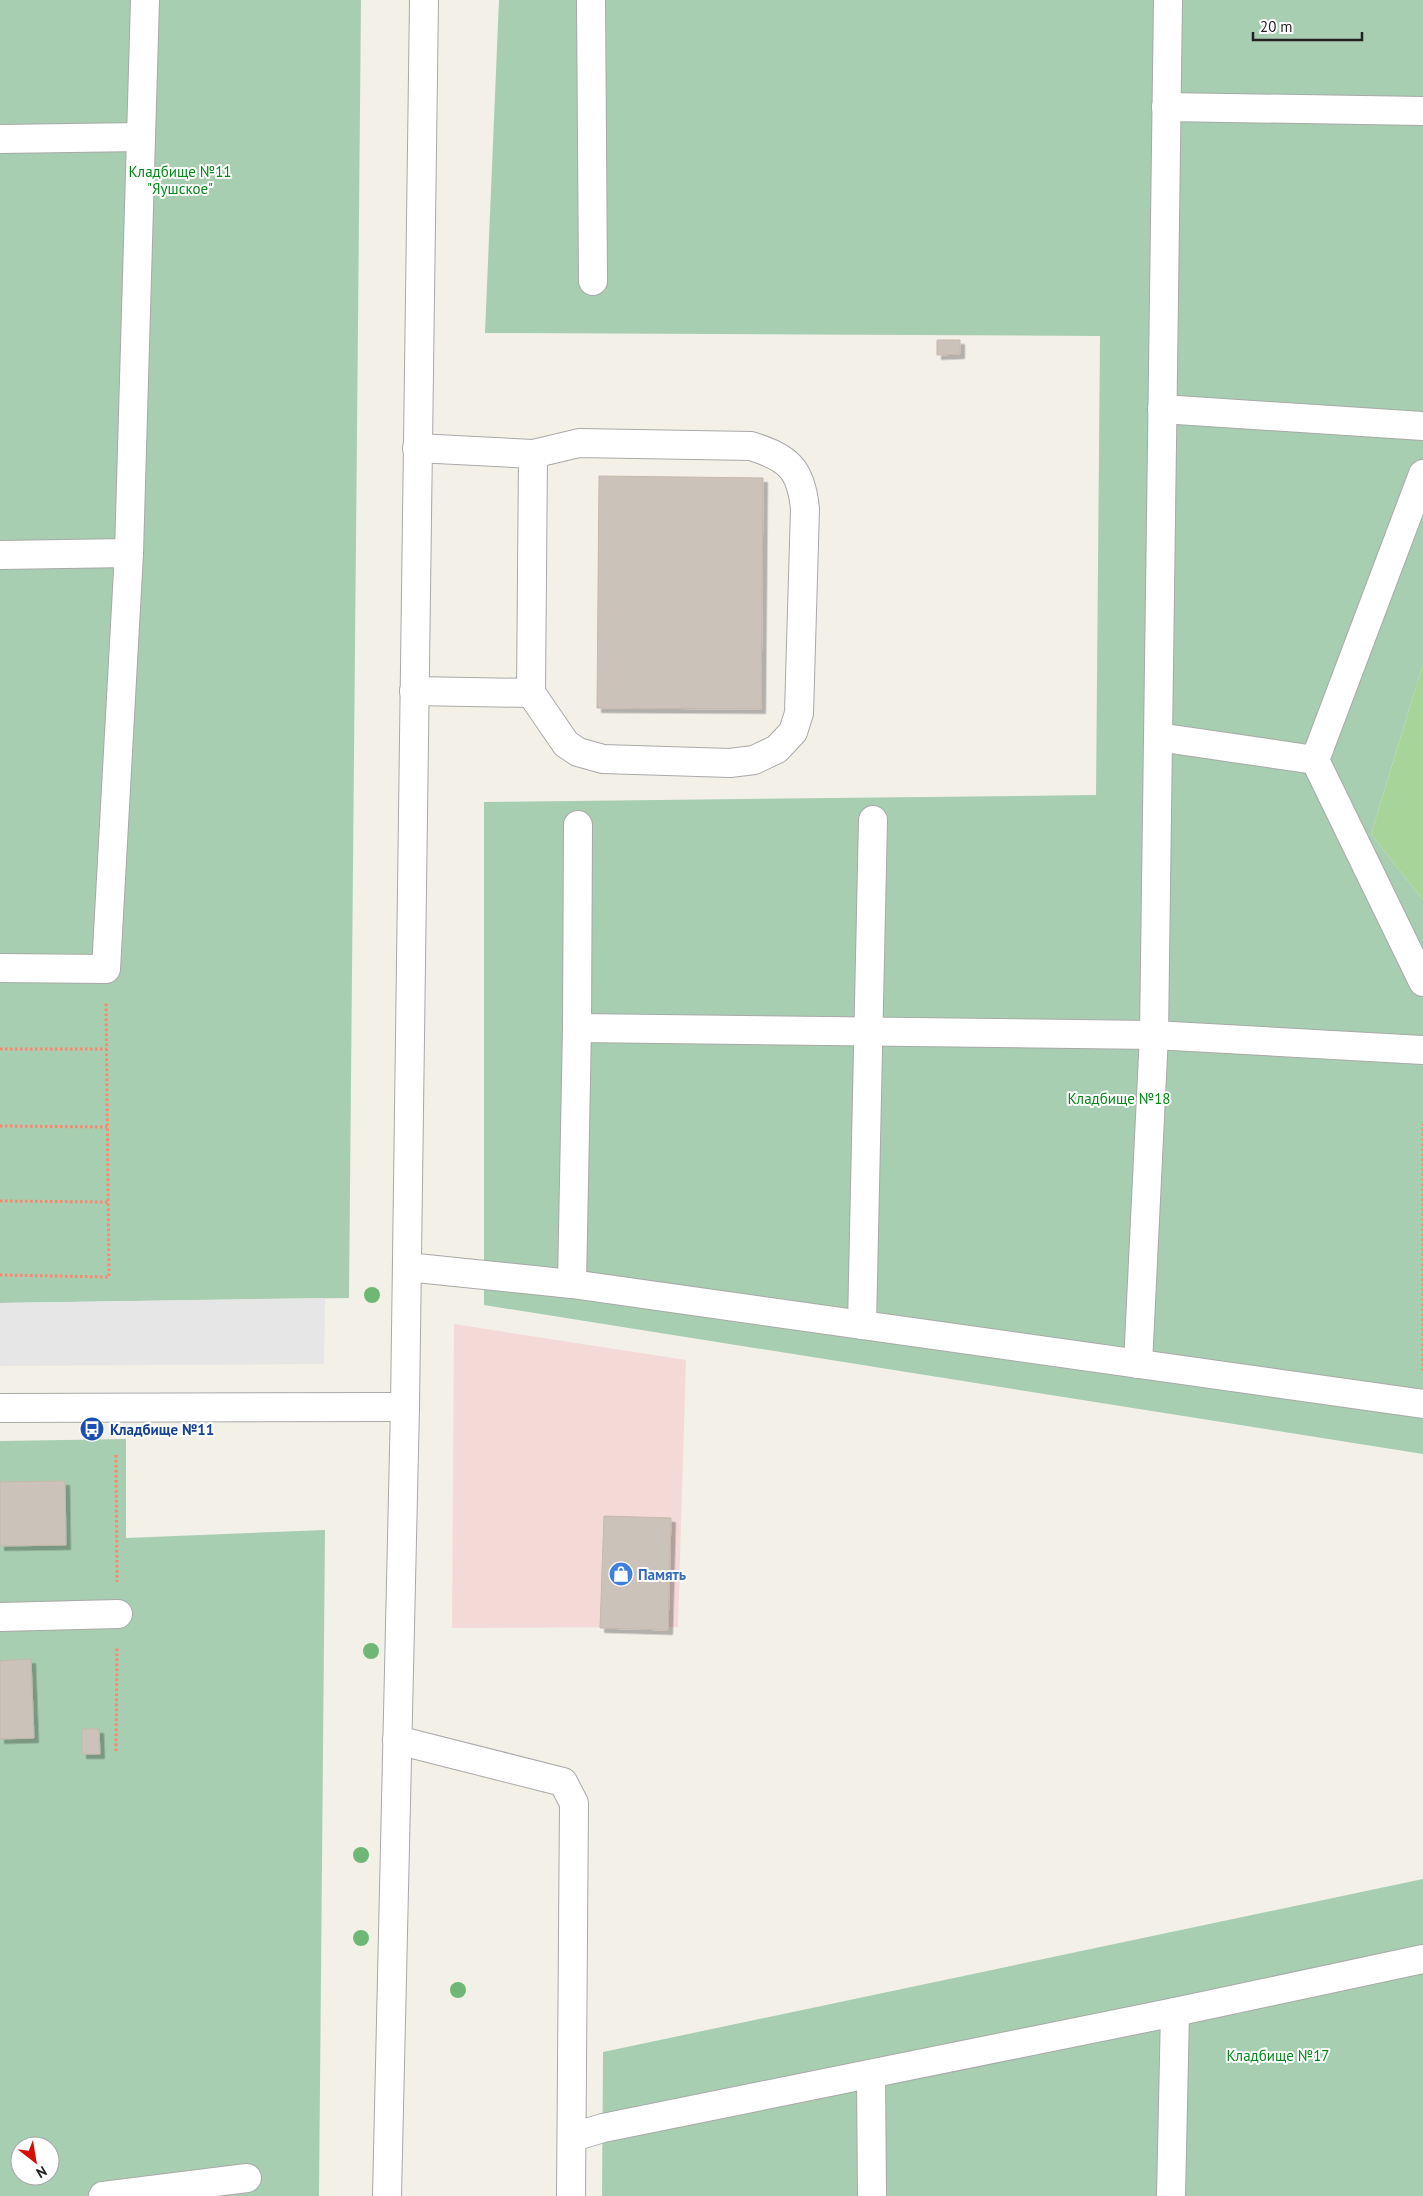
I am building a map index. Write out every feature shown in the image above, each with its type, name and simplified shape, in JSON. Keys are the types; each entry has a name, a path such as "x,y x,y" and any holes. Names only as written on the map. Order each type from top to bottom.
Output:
{"street":[{"path":"0,968 106,969 129,553 144,0"},
{"path":"387,2196 405,1407 424,0"},
{"path":"590,0 592,281"},
{"path":"1138,1364 1154,1035 1168,0"},
{"path":"1166,107 1423,111"},
{"path":"0,139 141,137"},
{"path":"1162,409 1423,426"},
{"path":"417,448 533,454 579,443 751,446 777,454 796,472 803,490 805,509 799,713 793,732 777,749 754,760 730,763 596,758 574,750 562,740 531,693 533,454"},
{"path":"1423,474 1315,760 1423,982"},
{"path":"0,555 129,553"},
{"path":"414,691 531,693"},
{"path":"1158,737 1315,760"},
{"path":"862,1325 873,820"},
{"path":"572,1284 577,1028 578,825"},
{"path":"577,1028 1154,1035 1423,1050"},
{"path":"406,1266 572,1284 1423,1404"},
{"path":"0,1408 405,1407"},
{"path":"0,1617 118,1614"},
{"path":"397,1740 563,1782 574,1803 573,2137 571,2196"},
{"path":"573,2137 603,2128 1175,2012 1423,1959"},
{"path":"1171,2196 1175,2012"},
{"path":"871,2074 872,2196"},
{"path":"103,2196 247,2178"}],"path":[{"path":"0,1275 109,1277 106,969"},
{"path":"0,1049 107,1049"},
{"path":"1423,1122 1423,1404"},
{"path":"0,1126 107,1127"},
{"path":"0,1201 108,1202"}],"shaded area":[{"path":"325,1298 324,1364 0,1366 0,1303"},
{"path":"454,1324 686,1360 678,1627 452,1628"}],"green space":[{"name":"Кладбище №11 \"Яушское\"","path":"0,0 361,0 349,1298 0,1303"},
{"name":"Кладбище №18","path":"499,0 1423,0 1423,664 1371,834 1423,900 1423,1454 484,1305 484,802 1096,795 1100,336 485,333"},
{"path":"1423,664 1423,900 1371,834"},
{"path":"126,1439 126,1538 325,1530 319,2196 0,2196 0,1441"},
{"name":"Кладбище №17","path":"1423,1879 1423,2196 602,2196 603,2052"}],"building":[{"path":"937,340 960,340 960,354 937,355"},
{"path":"599,476 763,478 761,709 597,708"},
{"path":"65,1481 66,1545 0,1546 0,1482"},
{"path":"604,1516 671,1518 668,1630 600,1628"},
{"path":"31,1659 34,1738 0,1739 0,1661"},
{"path":"82,1729 99,1729 100,1754 82,1754"}],"place":[{"name":"Кладбище №11","path":"92,1429"},
{"name":"Память","path":"621,1574"}]}
